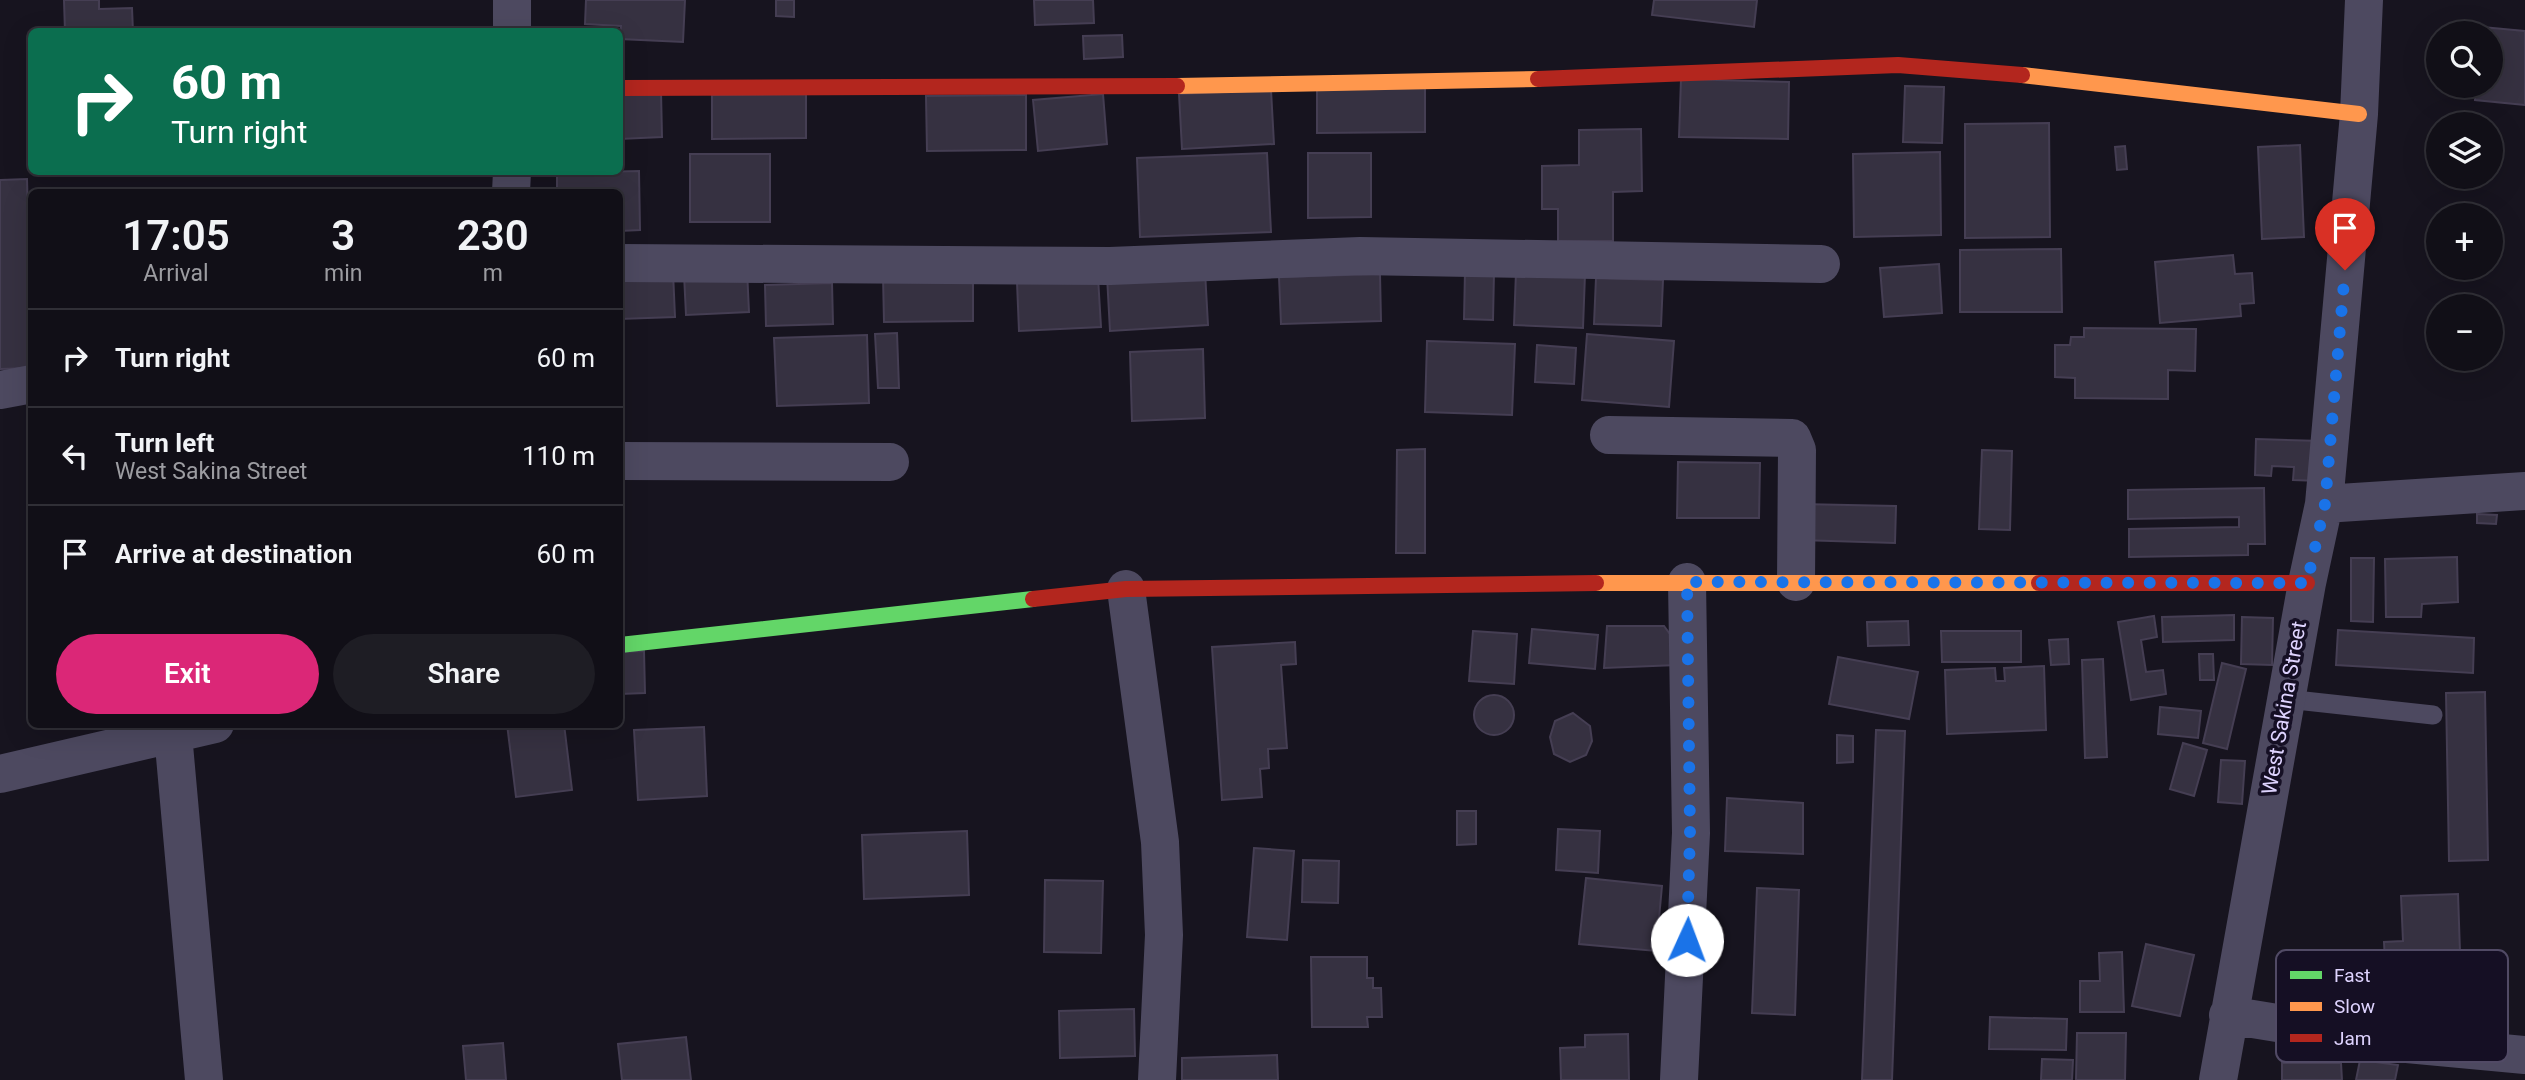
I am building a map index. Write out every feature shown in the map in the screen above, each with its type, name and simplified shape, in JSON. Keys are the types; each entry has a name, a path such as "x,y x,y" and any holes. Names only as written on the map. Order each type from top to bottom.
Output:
{"street":[{"path":"512,0 512,28"},
{"name":"West Sakina Street","path":"2218,1080 2307,583 2325,504 2359,114 2355,6"},
{"path":"623,88 1157,87 1606,78 1898,65 2062,79 2359,114"},
{"path":"623,262 1110,266 1360,256 1821,264"},
{"path":"0,390 28,385"},
{"path":"1609,435 1793,438 1797,450 1796,582"},
{"path":"623,461 890,463"},
{"path":"2325,504 2525,491"},
{"path":"1679,1080 1690,833 1687,582"},
{"path":"623,645 1126,589 1687,582 2307,583"},
{"path":"1126,589 1160,842 1164,936 1157,1080"},
{"path":"0,774 200,728"},
{"path":"173,734 204,1080"},
{"path":"2228,1015 2276,1023"}],"lane":[{"path":"2286,698 2433,715"}],"building":[{"path":"64,0 99,0 99,9 132,8 133,28 65,28"},
{"path":"586,0 685,0 683,42 623,39 621,26 585,24"},
{"path":"776,0 794,0 794,17 776,16"},
{"path":"1034,0 1093,0 1094,23 1035,25"},
{"path":"1654,0 1757,0 1754,27 1652,15"},
{"path":"2503,29 2525,31 2525,105 2475,100 2503,98"},
{"path":"1122,35 1123,57 1084,59 1083,36"},
{"path":"1681,79 1789,82 1788,139 1679,137"},
{"path":"1905,86 1944,87 1942,143 1903,142"},
{"path":"1425,88 1425,132 1317,133 1317,89"},
{"path":"1271,90 1274,144 1182,149 1179,94"},
{"path":"661,91 662,137 623,139 623,93"},
{"path":"806,94 806,138 712,139 712,95"},
{"path":"1103,94 1107,144 1038,151 1033,100"},
{"path":"1026,95 1026,150 927,151 926,96"},
{"path":"2049,123 2050,237 1965,238 1965,124"},
{"path":"1641,129 1642,191 1613,192 1613,241 1558,241 1558,209 1542,209 1542,166 1579,165 1579,130"},
{"path":"2300,145 2304,237 2262,239 2258,147"},
{"path":"2125,146 2127,169 2117,170 2115,147"},
{"path":"1940,152 1941,235 1854,237 1853,154"},
{"path":"1267,153 1271,232 1140,237 1137,158"},
{"path":"1308,153 1371,153 1371,217 1308,218"},
{"path":"690,154 770,154 770,222 690,222"},
{"path":"623,171 639,171 640,230 623,231 623,189 557,189 557,175 623,175"},
{"path":"27,179 28,368 0,369 0,180"},
{"path":"2061,249 2062,312 1960,312 1960,250"},
{"path":"2233,255 2235,274 2252,273 2254,303 2240,304 2241,316 2160,323 2155,262"},
{"path":"1939,264 1942,313 1884,317 1880,268"},
{"path":"747,270 749,312 686,315 684,274"},
{"path":"1205,271 1208,325 1110,331 1107,276"},
{"path":"1465,271 1494,272 1493,320 1464,319"},
{"path":"673,272 675,317 623,319 623,273"},
{"path":"1516,272 1585,274 1583,328 1514,325"},
{"path":"973,274 973,321 884,322 883,276"},
{"path":"1380,274 1381,321 1281,324 1279,277"},
{"path":"1098,277 1101,327 1019,331 1017,282"},
{"path":"1596,278 1663,280 1661,326 1594,324"},
{"path":"832,283 833,324 766,326 765,285"},
{"path":"2084,328 2196,329 2195,371 2168,370 2168,399 2075,398 2075,378 2055,377 2055,345 2070,345 2071,337 2084,337"},
{"path":"897,333 899,388 878,388 875,334"},
{"path":"1587,334 1674,341 1669,407 1582,400"},
{"path":"867,335 869,403 777,406 774,338"},
{"path":"1427,341 1515,344 1512,415 1425,412"},
{"path":"1537,345 1576,348 1574,384 1535,382"},
{"path":"1203,349 1205,418 1132,421 1130,352"},
{"path":"2256,439 2321,441 2320,481 2293,480 2294,467 2272,466 2271,476 2255,475"},
{"path":"1425,449 1425,553 1396,553 1397,450"},
{"path":"1982,450 2012,451 2010,530 1979,529"},
{"path":"1678,462 1760,463 1759,518 1677,518"},
{"path":"2264,488 2265,544 2248,544 2248,555 2129,557 2129,529 2239,527 2239,517 2128,519 2128,490"},
{"path":"1800,504 1896,506 1895,543 1800,540"},
{"path":"2477,514 2497,515 2496,524 2477,523"},
{"path":"2457,557 2458,602 2422,604 2421,617 2386,617 2385,559"},
{"path":"2351,558 2374,558 2373,622 2351,621"},
{"path":"2234,615 2234,640 2163,642 2162,617"},
{"path":"2154,616 2157,637 2141,640 2146,672 2163,670 2166,694 2131,700 2118,622"},
{"path":"2242,617 2273,618 2272,665 2241,664"},
{"path":"1908,621 1909,645 1868,646 1867,622"},
{"path":"1607,626 1664,626 1678,645 1677,665 1604,668"},
{"path":"1532,629 1598,635 1595,669 1529,663"},
{"path":"2338,630 2474,638 2473,673 2336,665"},
{"path":"1473,631 1517,634 1514,684 1469,681"},
{"path":"1941,631 2021,631 2021,662 1942,662"},
{"path":"2068,639 2069,664 2051,665 2049,640"},
{"path":"1295,642 1296,664 1281,665 1287,748 1268,749 1269,768 1260,769 1262,797 1222,800 1212,647"},
{"path":"644,651 645,693 623,694 623,652"},
{"path":"2199,654 2213,654 2214,680 2200,680"},
{"path":"1838,657 1918,672 1909,719 1829,704"},
{"path":"2103,659 2107,757 2085,758 2082,660"},
{"path":"2222,663 2246,669 2227,749 2203,743"},
{"path":"2044,666 2046,730 1947,734 1945,670 1995,668 1996,681 2005,681 2004,668"},
{"path":"2485,692 2488,860 2449,861 2446,693"},
{"path":"1494,695 1502,696 1508,701 1513,707 1513,723 1508,729 1502,734 1494,735 1486,734 1480,729 1475,723 1474,715 1475,707 1480,701 1486,696"},
{"path":"2160,707 2201,711 2198,738 2158,734"},
{"path":"1573,713 1590,726 1592,741 1586,755 1570,762 1554,754 1550,737 1555,721"},
{"path":"704,727 707,796 638,800 634,730"},
{"path":"507,728 564,728 572,790 516,797"},
{"path":"1876,730 1905,731 1892,1080 1862,1080"},
{"path":"1837,735 1853,736 1853,762 1837,763"},
{"path":"2183,743 2207,750 2194,796 2170,789"},
{"path":"2221,760 2245,761 2242,804 2218,802"},
{"path":"1727,798 1803,803 1803,854 1725,851"},
{"path":"1457,811 1476,811 1476,844 1457,845"},
{"path":"1558,829 1600,831 1598,873 1556,870"},
{"path":"967,831 969,895 864,899 862,835"},
{"path":"1254,848 1294,851 1287,940 1247,937"},
{"path":"1303,860 1339,861 1338,903 1302,902"},
{"path":"1586,878 1662,886 1656,951 1579,944"},
{"path":"1045,880 1103,881 1101,953 1044,952"},
{"path":"1757,888 1799,890 1795,1015 1752,1013"},
{"path":"2458,894 2460,950 2384,950 2384,942 2403,941 2401,896"},
{"path":"2146,944 2194,955 2180,1016 2132,1006"},
{"path":"2122,952 2124,1012 2080,1012 2080,981 2100,981 2099,953"},
{"path":"1311,957 1367,957 1367,978 1373,978 1373,988 1381,988 1382,1017 1367,1017 1368,1027 1312,1027"},
{"path":"1134,1009 1135,1056 1060,1058 1059,1011"},
{"path":"1990,1017 2067,1019 2066,1050 1989,1049"},
{"path":"2077,1033 2126,1033 2125,1080 2076,1080"},
{"path":"1628,1034 1629,1080 1561,1080 1560,1048 1585,1047 1585,1035"},
{"path":"686,1037 691,1080 622,1080 618,1044"},
{"path":"503,1043 506,1080 466,1080 463,1046"},
{"path":"1277,1055 1278,1080 1182,1080 1182,1058"},
{"path":"2042,1059 2073,1060 2072,1080 2041,1080"},
{"path":"2360,1062 2398,1065 2395,1080 2356,1080"},
{"path":"2282,1063 2341,1063 2342,1080 2282,1080"}],"traffic: fast":[{"path":"623,645 1033,599"}],"traffic: slow":[{"path":"2022,75 2359,114"},
{"path":"1177,86 1538,79"},
{"path":"1596,583 2039,583"}],"traffic: jam":[{"path":"1538,79 1898,65 2022,75"},
{"path":"623,88 1177,86"},
{"path":"1033,599 1126,589 1596,583"},
{"path":"2039,583 2307,583"}],"route":[{"path":"1687,940 1690,833 1687,582 2307,583 2325,504 2345,270"}]}
